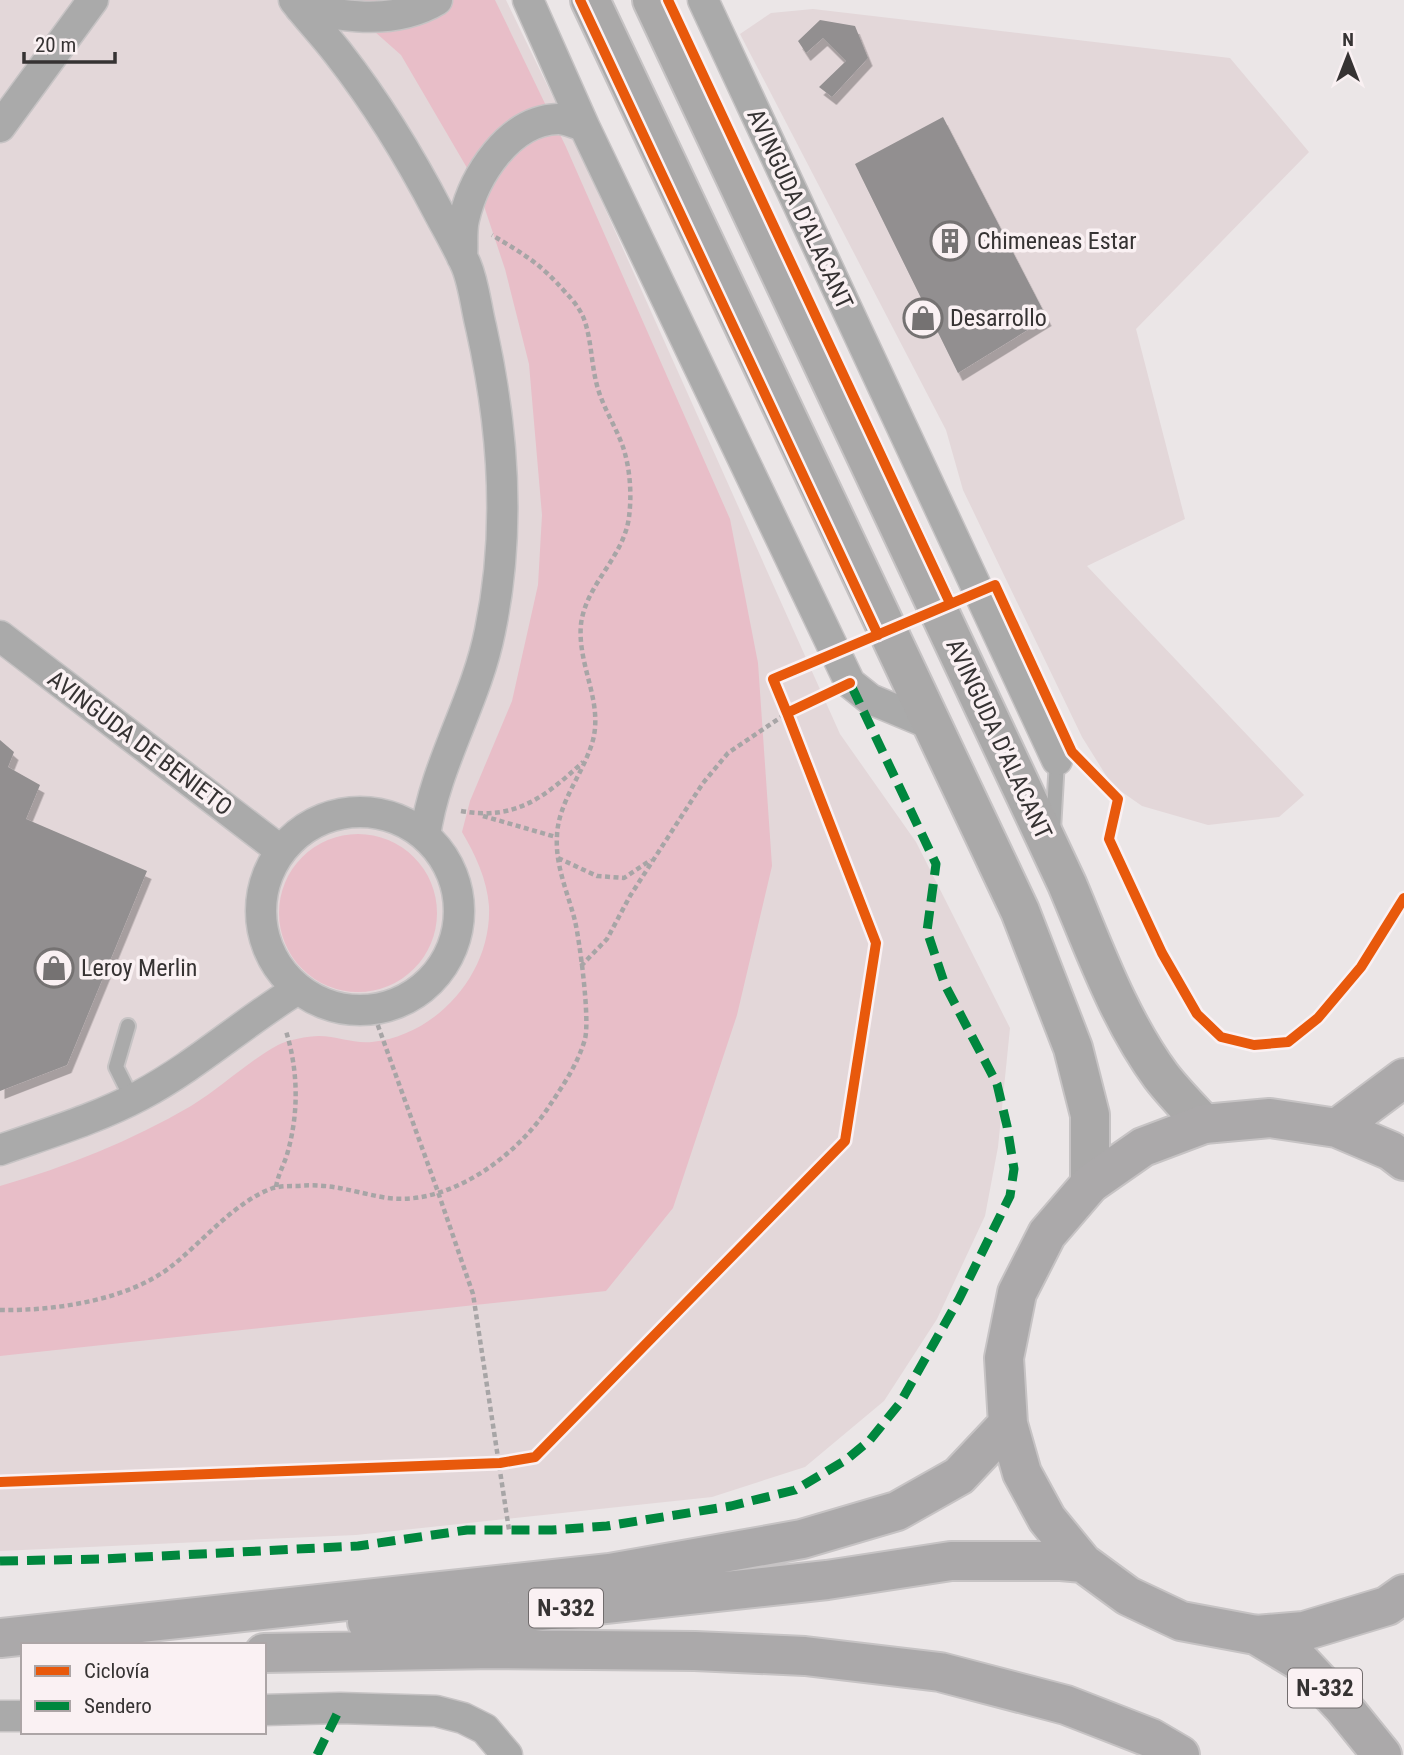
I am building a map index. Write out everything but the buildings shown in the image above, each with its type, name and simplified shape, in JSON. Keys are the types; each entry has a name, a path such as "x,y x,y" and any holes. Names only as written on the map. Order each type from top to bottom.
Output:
{"highway":[{"path":"1337,1128 1404,1078"},
{"path":"1404,1161 1391,1151 1337,1128 1270,1118 1204,1124 1143,1147 1090,1184 1047,1234 1017,1293 1004,1358 1008,1424 1022,1473 1047,1518 1083,1563 1128,1596 1181,1621 1256,1635 1304,1631 1387,1606 1404,1594"},
{"name":"N-332","path":"35,1642 610,1573 802,1539 897,1511 959,1476 1008,1424"},
{"name":"N-332","path":"0,1638 35,1642 467,1619 827,1580 951,1561 1083,1563"},
{"name":"N-332","path":"1256,1635 1301,1662 1344,1708 1382,1755"},
{"name":"N-332","path":"0,1648 21,1644"},
{"name":"N-332","path":"266,1654 495,1649 695,1651 805,1656 940,1672 1066,1705 1151,1738 1180,1755"}],"main road":[{"path":"590,0 1020,911 1073,1048 1090,1115 1090,1184"},
{"name":"AVINGUDA D'ALACANT","path":"652,0 1051,848 1100,962 1144,1049 1162,1077 1204,1124"}],"street":[{"path":"0,127 93,0"},
{"path":"297,4 359,18 385,17 427,6 437,0"},
{"path":"528,0 584,126 850,683 870,699 930,724"},
{"name":"AVINGUDA D'ALACANT","path":"703,0 1057,760"},
{"path":"297,4 338,54 413,164 467,267 498,419 502,515 497,584 487,643 477,682 429,806 425,836"},
{"path":"462,258 463,220 488,164 503,144 533,124 545,121 561,119 584,126"},
{"name":"AVINGUDA DE BENIETO","path":"0,636 280,850"},
{"path":"0,1150 85,1121 132,1100 186,1068 288,997 351,1010 372,1009 407,998 430,981 447,958 457,931 459,902 452,874 438,849 425,836 389,816 359,811 328,816 301,831 280,850 265,880 260,909 264,940 288,997"},
{"path":"266,1710 436,1712 463,1718 485,1729 507,1755"},
{"path":"0,1716 21,1716"}],"lane":[{"path":"1051,848 1057,760"},
{"path":"128,1026 116,1067 132,1100"}],"path":[{"path":"0,1310 63,1306 136,1287 156,1278 241,1208 276,1187 316,1184 337,1186 386,1198 409,1198 438,1192 482,1174 531,1130 575,1066 586,1034 582,966 575,924 558,858 556,837 566,802 593,738 597,715 580,647 583,610 618,549 629,519 628,467 597,388 583,316 548,271 528,256 463,220"},
{"path":"782,702 792,726"},
{"path":"582,966 607,939 682,813 728,753 800,707"},
{"path":"481,815 507,813 549,791 585,760"},
{"path":"429,806 481,815 556,837"},
{"path":"558,858 597,876 624,878 655,858"},
{"path":"276,1187 291,1139 296,1081 288,997"},
{"path":"372,1009 438,1192 474,1302 506,1462 509,1530"},
{"path":"486,1463 506,1462"}],"shaded area":[{"path":"0,0 506,0 581,155 840,734 916,842 1010,1028 998,1147 985,1216 937,1319 884,1401 805,1467 712,1497 356,1535 0,1551"},
{"path":"339,0 495,0 566,147 730,519 758,663 772,866 737,1015 673,1208 606,1291 0,1356 0,1186 74,1162 145,1131 191,1106 282,1043 319,1036 372,1042 396,1037 419,1027 439,1013 471,976 488,931 489,906 486,886 476,858 462,832 470,801 512,701 538,585 542,515 529,364 505,269 477,185 401,55"},
{"path":"813,9 1230,58 1309,152 1136,329 1185,519 1087,566 1304,795 1279,817 1208,825 1142,806 1112,785 1082,737 963,490 946,430 740,34 771,13"},
{"path":"358,834 388,840 414,857 431,883 437,913 431,943 414,969 388,986 358,992 328,986 302,969 285,943 279,913 285,883 302,857 328,840"}],"marked path":[{"path":"0,1561 102,1559 358,1546 467,1530 552,1530 607,1526 731,1506 795,1490 846,1460 870,1440 900,1403 959,1299 1010,1196 1014,1169 997,1084 945,985 927,931 936,864 850,683"},
{"path":"317,1755 340,1708"}],"cycle path":[{"path":"580,0 878,635"},
{"path":"668,0 950,603"},
{"path":"787,713 773,679 995,585 1072,752 1118,799 1109,839 1162,953 1197,1014 1221,1037 1254,1045 1288,1042 1318,1018 1361,967 1404,898"},
{"path":"0,1482 500,1463 535,1457 845,1141 876,943 787,713 850,683"}],"place":[{"name":"Chimeneas Estar","path":"950,241"},
{"name":"Desarrollo","path":"923,318"},
{"name":"Leroy Merlin","path":"54,968"}]}
